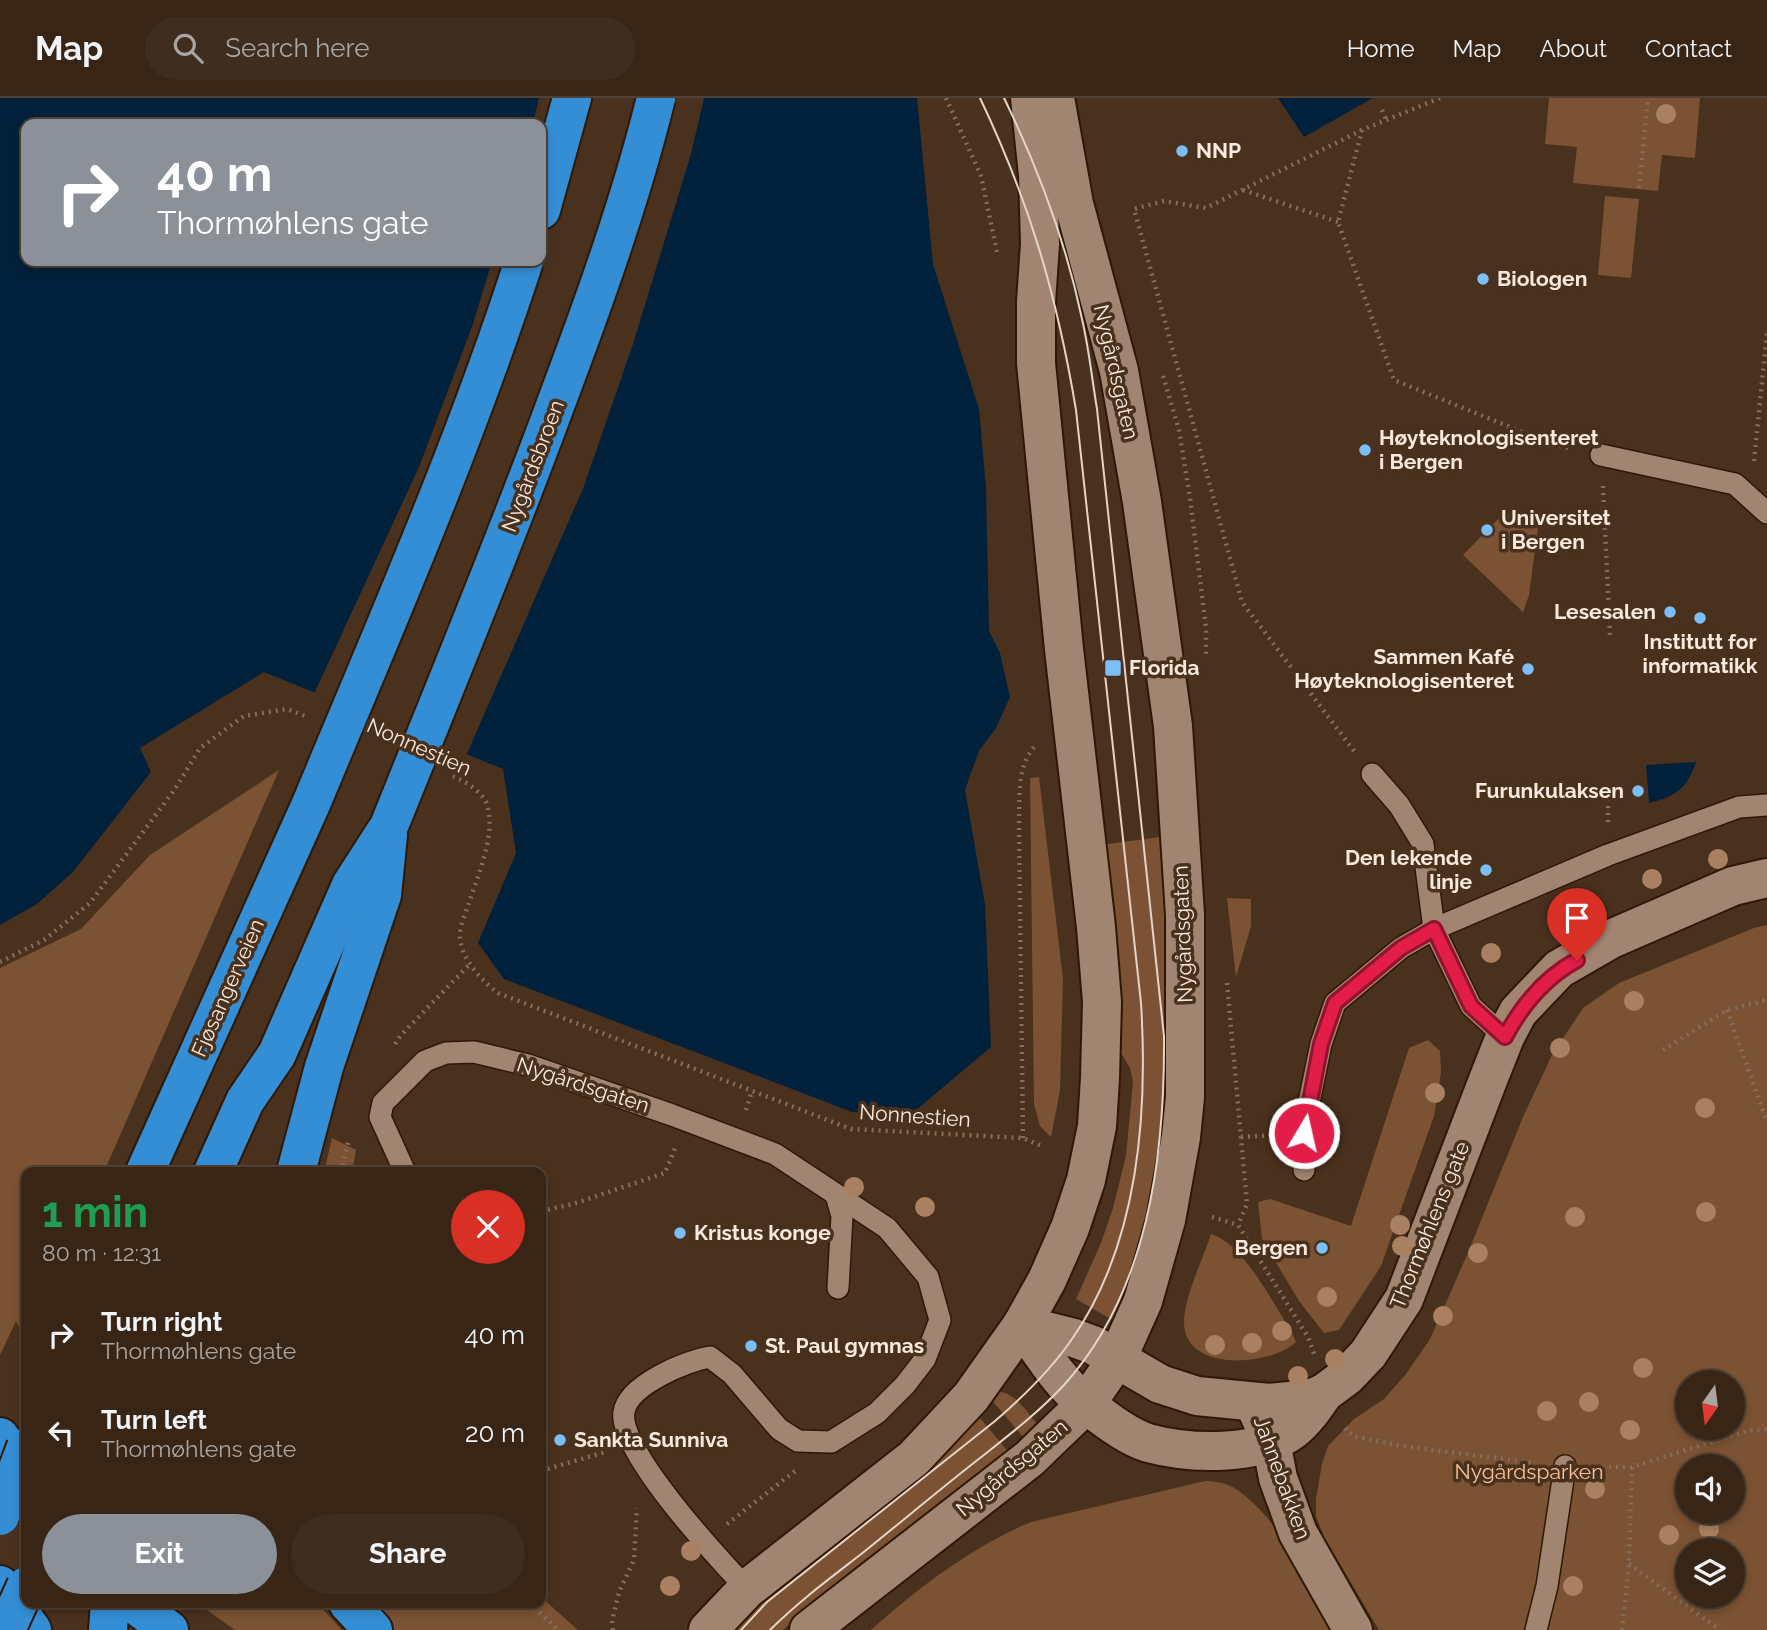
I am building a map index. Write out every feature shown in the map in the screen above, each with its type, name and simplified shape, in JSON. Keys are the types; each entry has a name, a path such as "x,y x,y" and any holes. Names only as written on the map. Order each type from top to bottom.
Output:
{"highway":[{"path":"546,192 572,98"},
{"name":"Nygårdsbroen","path":"389,826 518,508 615,241 656,98"},
{"name":"Fjøsangerveien","path":"147,1167 312,804 447,477 493,356 522,266"},
{"path":"215,1167 246,1101 276,1054 351,885 389,826"},
{"path":"297,1167 324,1066 382,895 389,826"},
{"path":"239,1167 265,1107 276,1054"},
{"path":"0,1447 21,1421"},
{"path":"0,1471 21,1435"},
{"path":"0,1437 21,1470"},
{"path":"0,1516 21,1460"},
{"path":"0,1585 32,1630"},
{"path":"6,1630 21,1597"},
{"path":"108,1630 110,1608"},
{"path":"140,1608 169,1630"},
{"path":"353,1608 373,1630"}],"main road":[{"path":"708,1630 747,1589 914,1458 971,1397 1022,1325 1047,1280 1070,1228 1086,1180 1097,1126 1102,1002 1036,363 1040,230 1038,175 1030,98"},
{"name":"Nygårdsgaten","path":"809,1630 1029,1459 1086,1404 1117,1359 1133,1326 1155,1265 1181,1137 1185,1097 1185,915 1173,726 1142,502 1119,371 1074,204 1055,98"},
{"name":"Thormøhlens gate","path":"1022,1325 1093,1345 1173,1390 1197,1396 1254,1403 1294,1402 1324,1393 1347,1376 1373,1347 1404,1299 1505,1037 1518,1012 1559,970 1611,939 1733,886 1767,878"},
{"name":"Thormøhlens gate","path":"1022,1325 1065,1384 1086,1404 1129,1434 1148,1443 1214,1450 1245,1450 1292,1431 1308,1416 1324,1393"},
{"name":"Jahnebakken","path":"1254,1403 1271,1441 1278,1478 1298,1533 1350,1629"}],"lane":[{"path":"1601,455 1735,484 1767,513"},
{"path":"1372,774 1399,805 1423,844 1434,929 1471,1006 1505,1037"},
{"path":"1304,1170 1307,1112 1321,1044 1335,1003 1401,948 1434,929 1631,847 1739,807 1767,804"},
{"name":"Nygårdsgaten","path":"403,1167 380,1117 383,1103 425,1061 446,1053 474,1052 528,1065 673,1115 775,1154 887,1228 928,1277 940,1320 925,1359 905,1385 877,1413 831,1442"},
{"path":"836,1195 842,1216 838,1288"},
{"path":"747,1589 704,1542 639,1458 624,1426 624,1412 630,1398 660,1376 693,1360 710,1357 732,1374 779,1429 798,1441 831,1442"},
{"path":"1536,1630 1547,1586 1566,1466"}],"path":[{"path":"1372,774 1242,602 1134,209 1164,201 1206,208 1362,130 1440,98"},
{"path":"1639,188 1648,98"},
{"path":"1382,110 1387,119"},
{"path":"1362,130 1338,222 1394,380 1552,444 1601,455 1610,635"},
{"path":"1243,190 1338,222"},
{"path":"1750,497 1767,332"},
{"path":"0,962 44,940 90,903 175,789 200,748 244,716 287,709 313,719"},
{"path":"1038,742 1027,756 1020,775 1023,1138 1044,1147"},
{"name":"Nonnestien","path":"441,772 467,782 485,801 489,826 487,849 460,937 476,973 498,993 851,1129 1023,1138"},
{"path":"1224,970 1230,997 1247,1204 1238,1224"},
{"path":"1663,1050 1727,1010 1767,1000"},
{"path":"1727,1010 1767,1119"},
{"path":"546,1210 573,1204 665,1173"},
{"path":"1212,1217 1238,1224 1308,1337 1316,1357 1324,1393 1341,1424 1353,1436 1402,1446 1566,1466 1632,1467 1747,1431 1767,1429"},
{"path":"704,1542 831,1442"},
{"path":"546,1469 632,1443"},
{"path":"1622,1630 1629,1564 1632,1467"},
{"path":"613,1630 612,1621 619,1592 635,1560 636,1546"},
{"path":"1629,1564 1720,1630"},
{"path":"534,1608 558,1630"}],"green space":[{"path":"1549,98 1700,98 1695,158 1662,155 1658,191 1573,183 1577,147 1545,144"},
{"path":"1605,196 1639,199 1631,278 1598,275"},
{"path":"1517,511 1532,514 1539,521 1529,595 1523,612 1463,555 1502,515"},
{"path":"279,770 106,1167 21,1167 21,1330 16,1321 0,1355 0,968 81,929 150,855"},
{"path":"1039,777 1063,979 1060,1090 1051,1137 1040,1126 1034,1104 1030,778"},
{"path":"1168,836 1167,1162 1118,1323 1076,1299 1113,1208 1126,1156 1133,1082 1130,1068 1117,1046 1100,845"},
{"path":"1227,898 1251,899 1251,926 1236,977"},
{"name":"Nygårdsparken","path":"1767,925 1767,1630 1379,1630 1324,1537 1316,1516 1322,1464 1328,1446 1354,1419 1384,1399 1406,1374 1430,1339 1523,1117 1552,1055 1583,1008 1619,983"},
{"path":"1428,1040 1440,1051 1441,1073 1434,1116 1381,1266 1339,1330 1324,1333 1299,1301 1262,1239 1258,1202 1270,1199 1351,1226 1409,1048"},
{"path":"332,1138 356,1150 353,1167 325,1167"},
{"path":"1211,1234 1223,1239 1246,1262 1296,1342 1268,1356 1231,1360 1213,1357 1198,1350 1188,1339 1184,1323 1187,1301"},
{"path":"999,1392 1016,1400 1039,1426 1029,1444 990,1398"},
{"path":"975,1412 1012,1456 865,1560 783,1630 729,1630"},
{"path":"1205,1481 1232,1487 1267,1517 1305,1573 1337,1630 871,1630 947,1569 988,1543 1031,1522"},
{"path":"546,1601 578,1630 394,1630 374,1608 546,1608"},
{"path":"204,1608 322,1608 342,1630 235,1630"}],"water":[{"path":"0,98 917,98 933,264 979,409 986,488 989,631 1000,653 1010,697 996,728 979,751 965,790 985,904 991,1047 909,1116 852,1112 504,979 478,943 516,853 503,769 264,672 140,748 151,772 73,872 37,904 0,925"},
{"path":"1278,98 1373,98 1304,137"},
{"path":"1696,762 1689,779 1679,790 1649,803 1646,765"}],"pier":[{"path":"539,98 704,98 691,154 633,344 584,486 465,758 313,696 419,467 473,324 490,266 546,266 546,119 534,119"}],"tram line":[{"path":"741,1630 767,1602 995,1421 1046,1372 1072,1339 1094,1302 1112,1262 1134,1177 1143,1089 1141,1003 1076,410 1060,328 1040,251 1013,175 980,98"},
{"path":"770,1630 814,1591 1023,1423 1064,1385 1092,1348 1115,1308 1133,1266 1155,1175 1161,1128 1164,1036 1097,409 1084,330 1068,262 1039,178 1004,98"}],"place":[{"name":"NNP","path":"1182,151"},
{"name":"Biologen","path":"1483,279"},
{"name":"Høyteknologisenteret i Bergen","path":"1365,450"},
{"name":"Universitet i Bergen","path":"1487,530"},
{"name":"Lesesalen","path":"1670,612"},
{"name":"Institutt for informatikk","path":"1700,618"},
{"name":"Florida","path":"1113,668"},
{"name":"Sammen Kafé Høyteknologisenteret","path":"1528,669"},
{"name":"Furunkulaksen","path":"1638,791"},
{"name":"Den lekende linje","path":"1486,870"},
{"name":"Kristus konge","path":"680,1233"},
{"name":"Bergen","path":"1322,1248"},
{"name":"St. Paul gymnas","path":"751,1346"},
{"name":"Sankta Sunniva","path":"560,1440"}],"route":[{"path":"1304,1133 1321,1044 1335,1003 1401,948 1434,929 1471,1006 1505,1037 1518,1012 1559,970 1577,960"}]}
